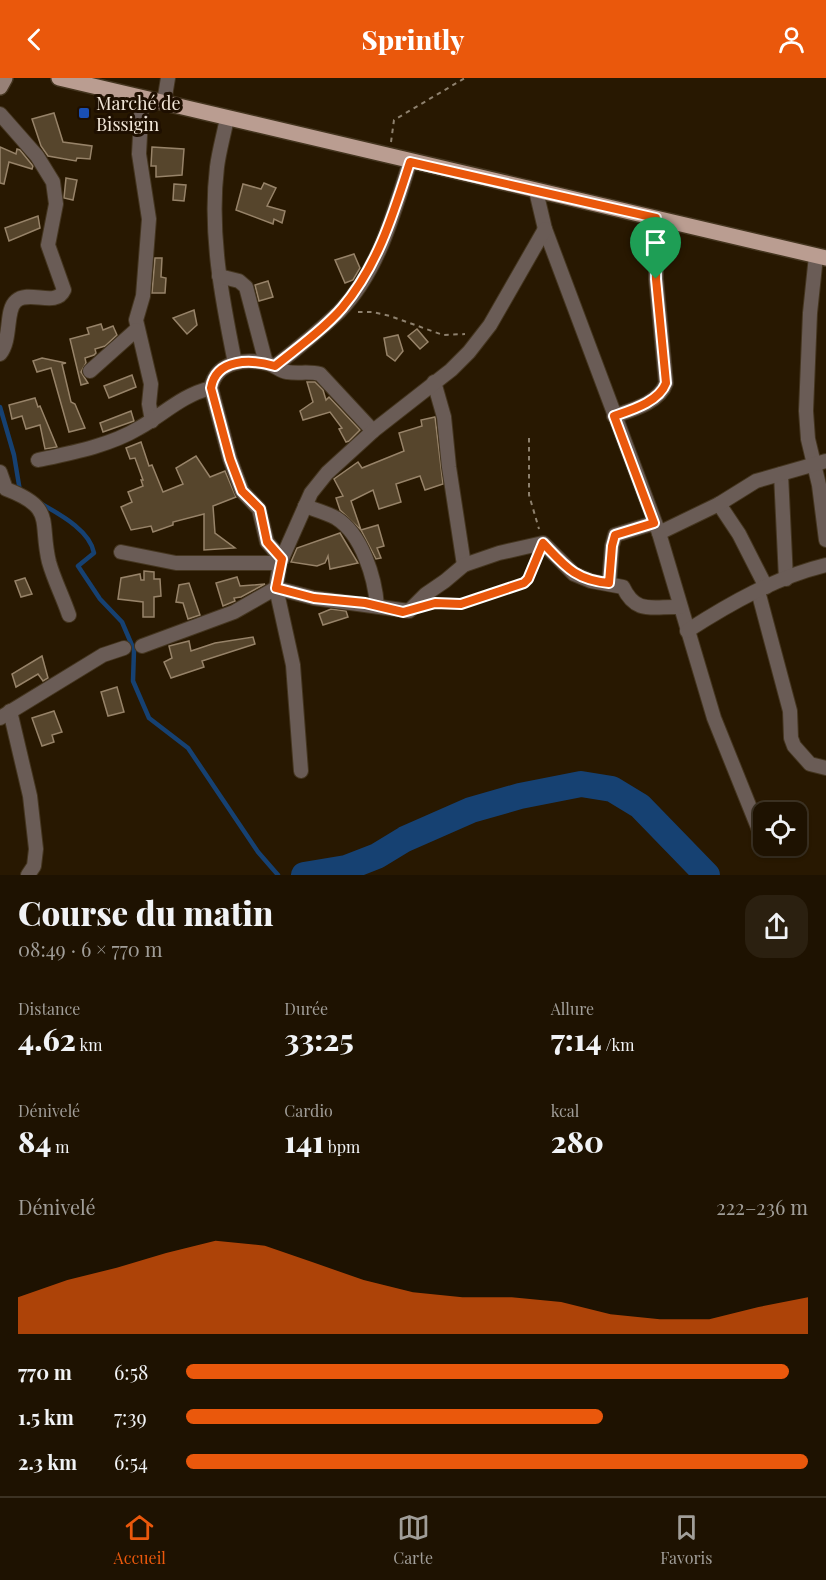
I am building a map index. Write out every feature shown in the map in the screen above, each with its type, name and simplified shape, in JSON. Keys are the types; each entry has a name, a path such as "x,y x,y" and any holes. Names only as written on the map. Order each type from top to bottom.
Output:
{"main road":[{"path":"59,78 821,257"}],"street":[{"path":"0,87 5,78"},
{"path":"164,102 168,78"},
{"path":"142,98 139,154 149,219 143,296 136,320 136,330 151,384 149,405 152,421"},
{"path":"0,114 37,156 53,182 56,204 48,245 64,290 60,297 54,299 22,297 15,301 12,307 8,339 0,354"},
{"path":"228,118 216,177 215,217 219,276 235,363"},
{"path":"271,365 340,310 368,272 379,251 410,162"},
{"path":"536,191 544,229 656,528 714,718 753,815"},
{"path":"614,416 640,406 660,394 666,383 656,279 656,218"},
{"path":"301,771 293,665 276,588 281,561 311,493 327,473 373,431 463,358 490,325 544,229"},
{"path":"821,257 806,387 808,439 821,464 826,540"},
{"path":"219,276 239,281 246,286 271,365"},
{"path":"90,371 136,330"},
{"path":"281,561 267,542 260,509 242,491 230,459 211,388 212,379 218,371 235,363 271,365 288,372 320,374 373,431"},
{"path":"434,382 444,417 464,565"},
{"path":"38,460 126,435 152,421 185,397 211,388"},
{"path":"609,583 615,535 656,528 719,504 756,481 821,464"},
{"path":"0,472 3,494 24,496 42,512 51,566 69,615"},
{"path":"781,474 786,579"},
{"path":"719,504 750,552 762,589 790,711 791,738 794,746 810,764 826,768"},
{"path":"305,507 336,518 346,527 370,567 375,583 376,606"},
{"path":"142,646 234,612 276,588 314,598 410,611 426,594 464,565 499,553 543,543 574,574 591,581 623,587 630,600 638,606 680,607"},
{"path":"121,552 176,563 281,561"},
{"path":"687,631 762,589 826,565"},
{"path":"28,875 34,866 36,849 30,796 5,714 103,655 124,648"}],"path":[{"path":"388,157 394,120 465,78"},
{"path":"340,310 373,312 443,334 464,334 479,339"},
{"path":"435,603 461,604 524,583 528,579 543,543 529,495 529,438"}],"building":[{"path":"54,113 63,142 92,146 90,159 77,158 76,161 48,156 41,146 32,119"},
{"path":"0,147 16,154 17,149 20,150 33,166 32,169 9,162 4,184 0,183"},
{"path":"152,147 184,149 182,175 156,177 156,166 151,166"},
{"path":"66,178 77,180 73,200 64,198"},
{"path":"264,183 276,188 267,206 285,211 282,223 274,219 273,224 236,210 243,184 261,189"},
{"path":"174,184 186,185 184,201 173,200"},
{"path":"38,216 40,228 9,241 5,228"},
{"path":"354,254 360,268 353,280 345,283 335,260"},
{"path":"155,258 162,258 161,277 166,278 165,293 152,293"},
{"path":"268,281 273,297 259,301 255,285"},
{"path":"194,310 197,325 187,334 173,318"},
{"path":"101,324 103,330 113,326 117,335 105,346 95,349 94,355 85,358 86,363 81,372 88,383 81,385 70,339 89,334 87,328"},
{"path":"417,329 428,342 420,349 408,336"},
{"path":"398,335 403,351 395,361 387,355 384,338"},
{"path":"42,358 66,363 62,364 71,402 75,404 85,428 69,432 51,368 37,372 33,361"},
{"path":"132,375 136,387 109,398 104,386"},
{"path":"307,382 315,382 323,390 326,400 329,397 360,430 349,441 346,442 339,429 342,428 330,412 303,420 300,411 313,402"},
{"path":"35,398 57,447 45,449 40,425 26,429 22,416 12,419 9,405"},
{"path":"131,411 134,421 103,432 100,423"},
{"path":"435,417 443,484 425,490 420,476 396,484 401,502 379,509 373,490 351,501 361,530 340,510 336,498 343,496 334,479 358,462 362,468 404,451 399,433 422,426 421,420"},
{"path":"141,442 149,466 152,465 163,492 183,484 176,468 196,456 210,477 225,471 236,497 213,506 215,533 235,548 204,550 204,514 173,522 173,525 153,532 151,526 131,530 121,507 132,502 128,492 143,486 141,480 143,480 135,458 130,459 126,448"},
{"path":"378,525 384,546 377,548 381,558 376,559 361,530"},
{"path":"340,533 358,563 330,569 328,556 325,563 317,566 291,562 297,548"},
{"path":"144,571 154,572 154,579 160,579 161,596 154,597 154,617 143,617 143,602 118,599 121,578 140,574 141,580 144,580"},
{"path":"237,577 240,586 265,584 241,597 234,598 235,601 223,606 216,583"},
{"path":"25,578 32,594 21,597 15,581"},
{"path":"189,583 200,615 188,619 183,603 176,602 179,585"},
{"path":"331,609 346,611 348,617 323,625 319,614"},
{"path":"253,637 255,644 202,661 204,667 171,678 164,662 172,658 169,646 189,641 191,651 215,643"},
{"path":"42,656 48,678 43,681 38,674 16,687 12,674"},
{"path":"117,687 124,712 108,716 101,692"},
{"path":"54,711 62,732 52,735 54,742 42,746 32,718"}],"waterway":[{"path":"0,407 14,455 20,491"},
{"path":"40,503 73,523 87,537 94,553 78,566 100,599 122,622 134,650 133,681 149,718 188,748 258,852 278,875"},
{"path":"304,875 346,868 377,856 405,839 471,810 520,796 581,784 612,789 640,806 707,875"}],"place":[{"name":"Marché de Bissigin","path":"84,113"}],"route":[{"path":"410,162 656,218 656,279 666,383 660,394 640,406 614,416 654,523 615,535 609,583 591,581 574,574 543,543 528,579 524,583 461,604 435,603 403,612 365,603 314,598 276,588 282,559 267,542 260,509 242,491 222,431 211,388 212,379 218,371 235,363 266,363 275,366 340,310 368,272 379,251 410,162"}]}
